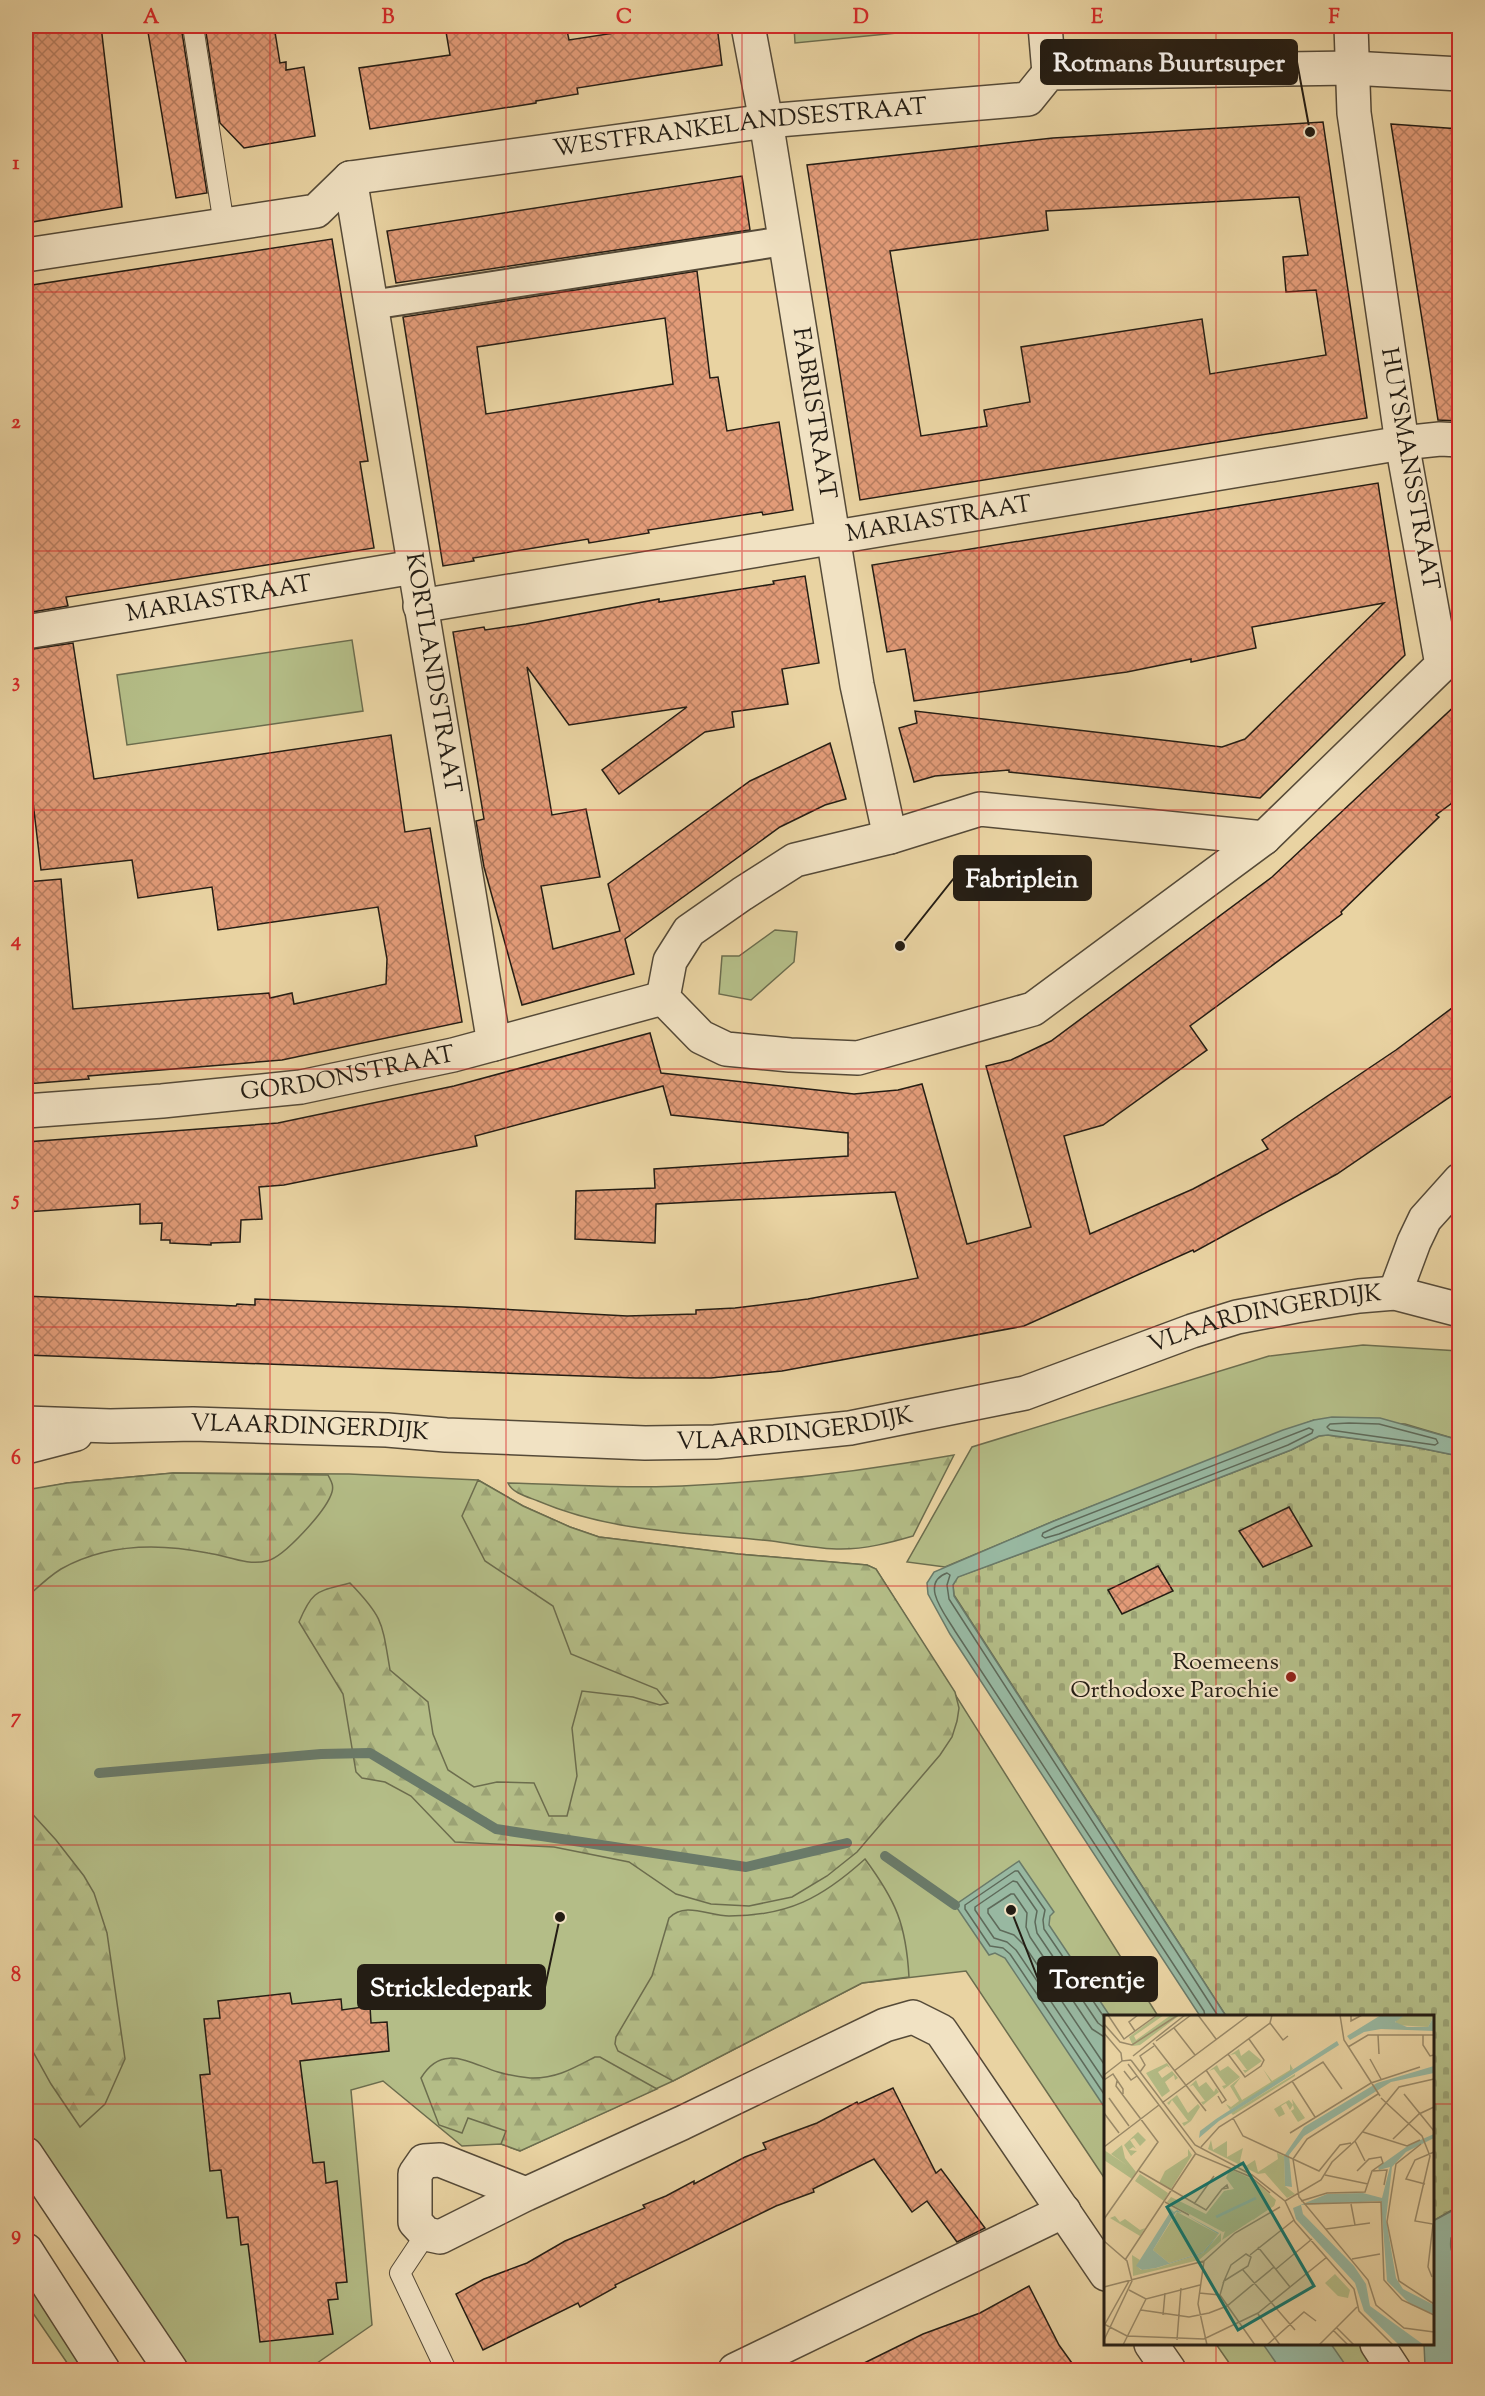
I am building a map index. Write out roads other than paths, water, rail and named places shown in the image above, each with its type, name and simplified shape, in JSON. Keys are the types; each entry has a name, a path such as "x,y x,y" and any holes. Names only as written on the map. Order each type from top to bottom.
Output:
{"street":[{"name":"FABRISTRAAT","path":"747,26 766,121 856,685 890,837"},
{"path":"1045,26 1049,73 1351,68 1460,74"},
{"name":"HUYSMANSSTRAAT","path":"663,998 700,1037 726,1049 790,1056 858,1058 1033,1009 1264,838 1451,671 1402,443 1354,113 1351,26"},
{"name":"WESTFRANKELANDSESTRAAT","path":"350,178 766,121 1028,99 1049,73"},
{"path":"26,255 316,211 350,178"},
{"name":"KORTLANDSTRAAT","path":"350,178 494,1044"},
{"path":"371,305 784,241"},
{"name":"MARIASTRAAT","path":"420,606 1402,443 1440,439 1460,440"},
{"name":"MARIASTRAAT","path":"26,632 414,567"},
{"path":"663,998 670,961 690,931 795,860 890,837 980,809 1264,838"},
{"name":"GORDONSTRAAT","path":"26,1112 301,1087 453,1055 663,998"},
{"path":"1395,1293 1425,1219 1460,1180"},
{"name":"VLAARDINGERDIJK","path":"26,1423 110,1426 193,1424 387,1430 446,1435 645,1443 715,1442 850,1428 1014,1395 1237,1317 1359,1296 1395,1293 1460,1310"},
{"name":"VLAARDINGERDIJK","path":"26,1447 110,1426"},
{"path":"526,2194 440,2160 423,2161 415,2174 415,2222 426,2234 440,2237 526,2194 682,2123 885,2025 912,2018 941,2031 1104,2271"},
{"path":"26,2154 171,2370"},
{"path":"735,2370 1064,2211"},
{"path":"26,2250 102,2370"},
{"path":"1152,2345 1169,2370"},
{"path":"1378,2345 1394,2370"}],"lane":[{"path":"193,26 224,225"},
{"path":"426,2234 400,2273 446,2370"}],"water":[{"path":"1332,1417 1380,1418 1459,1440 1459,1456 1410,1446 1328,1435 1319,1436 1291,1450 958,1577 953,1585 954,1596 1225,2015 1199,2015 950,1634 928,1594 927,1583 934,1572 1054,1521 1283,1430"},
{"path":"1019,1861 1054,1912 1050,1916 1049,1925 1109,2015 1104,2015 1104,2106 1005,1958 995,1953 989,1955 955,1905"},
{"path":"1459,2207 1459,2233 1451,2238 1451,2250 1459,2257 1459,2370 1429,2370 1425,2366 1424,2345 1434,2345 1434,2220"},
{"path":"1264,2345 1332,2345 1349,2370 1281,2370"}],"waterway":[{"path":"99,1773 321,1754 370,1753 496,1829 746,1867 847,1843"},
{"path":"885,1856 955,1905"}],"place":[{"name":"Rotmans Buurtsuper","path":"1310,132"},
{"name":"Fabriplein","path":"900,946"},
{"name":"Roemeens Orthodoxe Parochie","path":"1291,1677"},
{"name":"Torentje","path":"1011,1910"},
{"name":"Strickledepark","path":"560,1917"}]}
